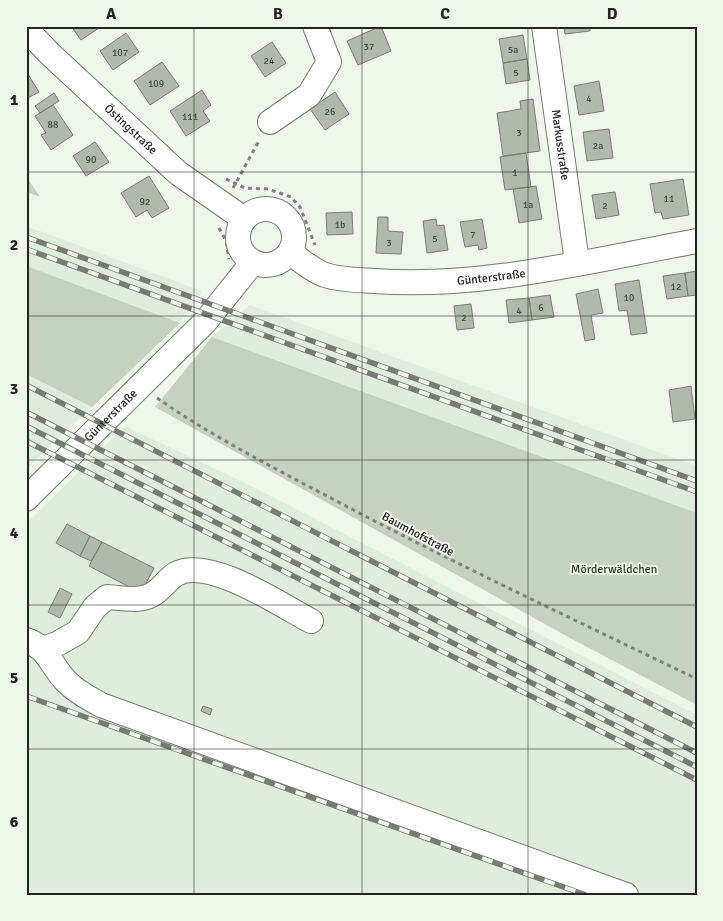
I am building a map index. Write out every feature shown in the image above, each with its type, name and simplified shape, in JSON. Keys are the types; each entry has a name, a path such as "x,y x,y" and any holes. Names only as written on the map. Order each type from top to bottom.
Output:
{"street":[{"path":"270,122 309,95 329,62 315,26"},
{"name":"Markusstraße","path":"544,26 577,262"},
{"name":"Östingstraße","path":"26,29 50,54 178,173 244,219"},
{"path":"260,209 279,211 286,217 294,234 290,252 278,263 261,265 254,262 241,251 238,243 240,226 244,219 260,209"},
{"name":"Günterstraße","path":"290,252 310,268 326,275 408,283 494,277 697,241"},
{"name":"Günterstraße","path":"26,499 205,322 254,262"},
{"path":"34,644 57,644 78,632 95,607 107,597 141,599 155,593 177,574 196,570 225,576 311,621"},
{"path":"34,644 64,680 76,691 102,705 626,895"}],"path":[{"path":"230,262 226,241 221,230 214,223 270,122"},
{"path":"235,184 245,188 268,189 281,192 291,197 300,207 320,254 310,268"},
{"name":"Baumhofstraße","path":"141,387 193,423 248,454 451,561 697,679"}],"shaded area":[{"path":"26,226 202,291 180,323 26,469"},
{"path":"250,305 697,466 697,513 212,337"},
{"path":"125,426 253,487 697,715 697,895 26,895 26,524"}],"green space":[{"path":"26,176 40,197 26,192"},
{"path":"26,266 180,323 92,407 26,374"},
{"name":"Mörderwäldchen","path":"212,337 697,513 697,705 570,638 155,407"}],"building":[{"path":"71,26 102,26 81,40"},
{"path":"381,26 391,51 358,65 347,41"},
{"path":"564,26 590,26 590,31 565,34"},
{"path":"126,33 139,52 113,70 100,51"},
{"path":"523,35 527,59 503,63 499,39"},
{"path":"272,42 286,63 265,77 251,56"},
{"path":"527,59 530,80 506,84 503,63"},
{"path":"162,62 179,86 150,105 134,81"},
{"path":"26,71 39,92 26,99"},
{"path":"599,81 604,111 579,115 574,86"},
{"path":"202,90 211,105 203,111 210,121 186,136 170,111"},
{"path":"335,92 349,114 325,130 310,109"},
{"path":"54,93 59,101 40,113 35,106"},
{"path":"533,99 540,151 503,156 497,113 521,109 520,101"},
{"path":"53,105 73,135 51,150 41,135 46,133 35,116"},
{"path":"609,129 613,158 587,161 583,132"},
{"path":"95,142 109,162 86,176 73,156"},
{"path":"526,153 531,187 505,190 500,157"},
{"path":"149,176 169,208 152,218 147,210 136,217 121,193"},
{"path":"683,179 689,215 663,219 661,212 655,213 650,184"},
{"path":"536,186 542,219 519,223 513,189"},
{"path":"615,192 619,215 596,219 592,195"},
{"path":"352,212 353,234 327,235 326,213"},
{"path":"378,217 388,217 388,231 403,232 401,254 376,253"},
{"path":"436,219 437,226 444,225 448,250 427,253 423,221"},
{"path":"482,219 487,248 479,250 478,245 465,247 460,222"},
{"path":"697,271 697,295 688,296 685,273"},
{"path":"685,273 688,296 667,299 663,276"},
{"path":"639,280 647,333 631,335 627,310 619,311 615,284"},
{"path":"598,289 603,313 591,315 595,339 585,341 576,294"},
{"path":"550,295 554,317 532,320 529,298"},
{"path":"529,298 532,320 509,323 506,300"},
{"path":"471,304 474,328 457,330 454,306"},
{"path":"691,386 695,419 673,422 669,390"},
{"path":"67,524 90,536 80,556 56,543"},
{"path":"90,536 102,542 91,561 80,556"},
{"path":"102,542 154,568 141,593 89,566"},
{"path":"60,588 72,594 60,618 48,612"},
{"path":"203,706 212,709 210,715 201,711"}],"railway":[{"path":"26,237 697,481"},
{"path":"26,249 697,492"},
{"path":"26,385 697,727"},
{"path":"26,412 697,753"},
{"path":"26,426 697,767"},
{"path":"26,441 697,780"},
{"path":"26,696 586,895"}]}
